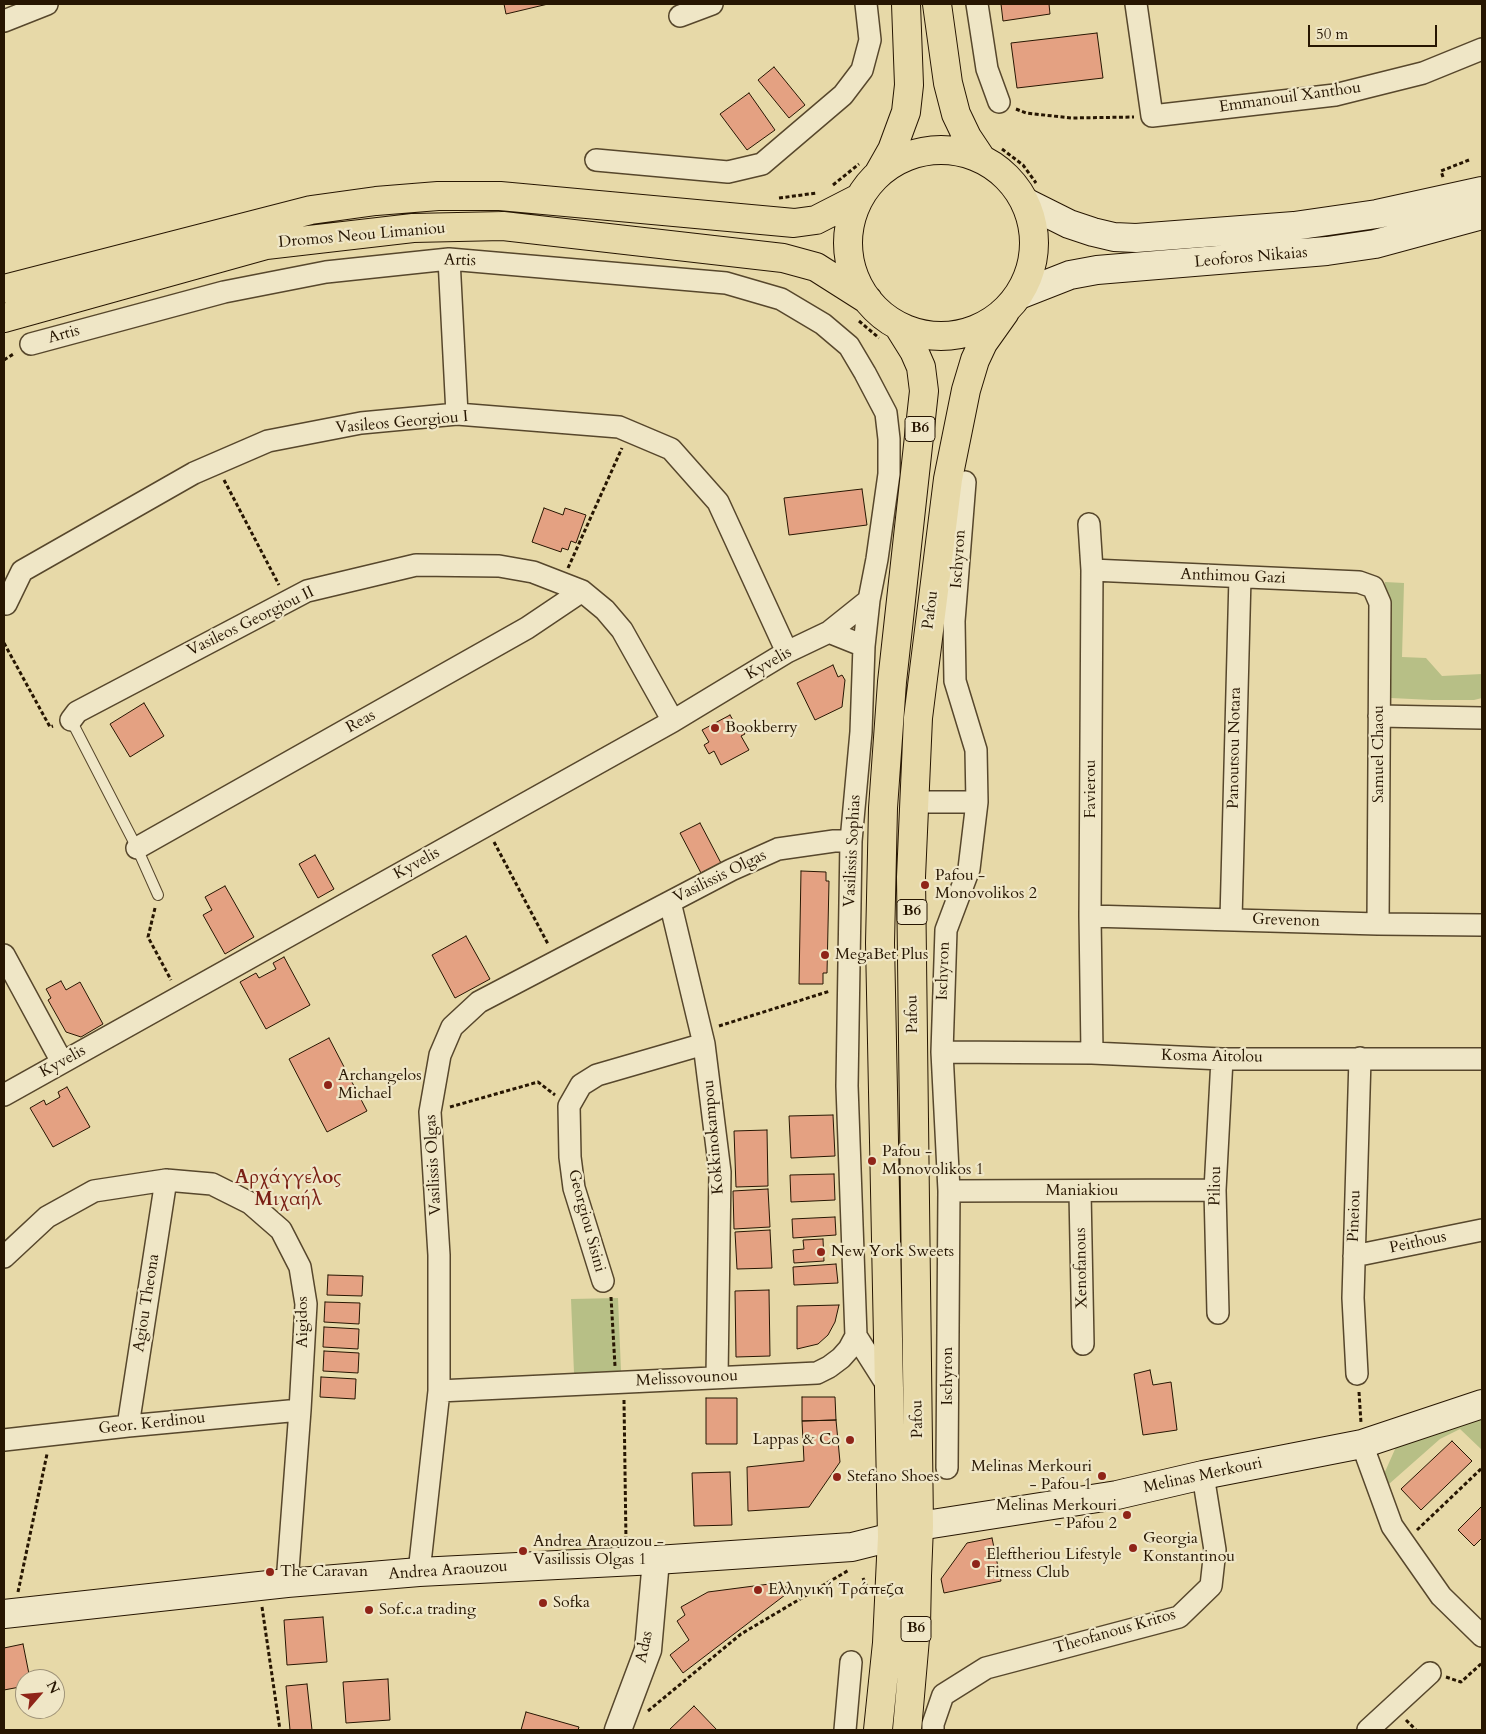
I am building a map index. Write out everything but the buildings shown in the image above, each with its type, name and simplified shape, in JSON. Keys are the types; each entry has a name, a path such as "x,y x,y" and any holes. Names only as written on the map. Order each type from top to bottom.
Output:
{"main road":[{"name":"B6","path":"906,4 909,85 906,112 892,150 878,174 860,198 850,223 848,250 860,307 882,315 890,333 943,337 965,334 986,326 1012,304 1030,273 1035,250 1032,194 1017,188 1007,176 994,166 988,152 966,137 956,114 948,83 937,4"},
{"name":"B6","path":"878,174 893,163 909,155 928,151 945,149 988,152"},
{"name":"Leoforos Nikaias","path":"1032,194 1069,224 1114,237 1136,238 1294,226 1377,214 1482,191"},
{"name":"Dromos Neou Limaniou","path":"4,289 311,210 376,201 438,196 500,196 794,223 816,220 860,198"},
{"name":"Leoforos Nikaias","path":"1012,304 1062,278 1097,270 1336,250 1375,244 1482,215"},
{"name":"Dromos Neou Limaniou","path":"4,318 266,245 413,228 503,226 783,258 816,267 860,307"},
{"name":"Pafou","path":"906,1730 916,1627 916,1576 919,1526 911,877 918,718 948,478 966,390 975,360 983,343 1012,304"},
{"name":"Pafou","path":"878,1730 887,1642 892,1537 880,943 882,817 892,682 924,391 921,367 914,351 890,333"},
{"name":"Melinas Merkouri","path":"892,1537 919,1526 1117,1495 1203,1475 1362,1444 1482,1404"},
{"name":"Andrea Araouzou","path":"9,1613 288,1582 419,1572 656,1560 852,1547 892,1537"}],"street":[{"path":"4,21 47,4"},
{"path":"680,16 712,4"},
{"path":"596,160 728,172 762,164 843,95 862,70 870,40 866,4"},
{"path":"977,4 987,69 999,102"},
{"path":"1136,4 1152,116"},
{"name":"Emmanouil Xanthou","path":"1152,116 1335,95 1423,73 1482,50"},
{"path":"449,259 457,414"},
{"name":"Artis","path":"31,344 224,292 326,272 449,259 726,283 781,299 823,324 849,346 865,373"},
{"name":"Vasilissis Sophias","path":"856,1336 847,1086 851,841 861,732 864,646 869,600 889,474 889,439 886,413 865,373"},
{"name":"Vasileos Georgiou I","path":"6,604 22,571 215,464 268,442 361,423 457,414 619,427 671,449 718,502 788,652"},
{"name":"Ischyron","path":"947,1468 949,1191 942,1052 946,930 969,869 977,802 976,750 956,681 954,621 965,482"},
{"name":"Favierou","path":"1089,524 1092,570 1090,916 1092,1053"},
{"path":"877,559 907,537"},
{"name":"Vasileos Georgiou II","path":"71,720 77,712 307,591 416,565 499,566 533,572 582,591 605,610 622,630 673,721"},
{"name":"Anthimou Gazi","path":"1092,570 1359,582 1373,587"},
{"name":"Panoutsou Notara","path":"1231,919 1240,577"},
{"name":"Samuel Chaou","path":"1373,587 1380,603 1378,924"},
{"name":"Reas","path":"137,848 527,628 582,591"},
{"name":"Kyvelis","path":"4,1094 673,721 788,652 829,632 869,600"},
{"path":"829,632 864,646"},
{"path":"1379,716 1482,718"},
{"path":"915,802 977,802"},
{"name":"Vasilissis Olgas","path":"419,1572 439,1391 440,1255 430,1112 440,1054 452,1027 479,1002 731,870 778,849 834,841 851,841"},
{"name":"Kokkinokampou","path":"670,902 703,1038 720,1172 716,1377"},
{"name":"Grevenon","path":"1090,916 1378,924 1482,924"},
{"path":"4,955 62,1062"},
{"path":"569,1106 581,1085 597,1075 703,1038"},
{"name":"Kosma Aitolou","path":"942,1052 1092,1053 1222,1058 1482,1059"},
{"name":"Piliou","path":"1218,1313 1215,1190 1222,1058"},
{"name":"Pineiou","path":"1357,1374 1353,1298 1360,1058"},
{"name":"Georgiou Sisini","path":"569,1106 570,1158 574,1188 603,1281"},
{"name":"Aigidos","path":"4,1257 47,1216 94,1191 166,1180 212,1184 250,1204 281,1230 300,1267 306,1304 288,1582"},
{"name":"Agiou Theona","path":"128,1426 166,1180"},
{"name":"Maniakiou","path":"949,1191 1215,1190"},
{"name":"Xenofanous","path":"1080,1192 1083,1344"},
{"name":"Peithous","path":"1354,1256 1482,1230"},
{"path":"856,1336 890,1388"},
{"name":"Melissovounou","path":"439,1391 817,1373 841,1358 849,1349 856,1336"},
{"name":"Geor. Kerdinou","path":"4,1440 300,1410"},
{"path":"1362,1444 1392,1526 1441,1596 1482,1636"},
{"name":"Theofanous Kritos","path":"933,1730 933,1724 944,1694 986,1668 1179,1617 1211,1586 1215,1550 1203,1475"},
{"name":"Adas","path":"618,1730 648,1650 656,1560"},
{"path":"845,1730 851,1662"},
{"path":"1368,1730 1430,1672"}],"lane":[{"path":"71,720 137,848 158,895"}],"path":[{"path":"999,102 1026,113 1072,118 1152,116"},
{"path":"988,152 1023,165 1032,194"},
{"path":"1444,182 1441,171 1469,160"},
{"path":"860,307 890,333"},
{"path":"562,583 630,432"},
{"path":"215,464 288,601"},
{"path":"4,643 50,727 71,720"},
{"path":"485,826 557,961"},
{"path":"158,895 148,937 180,996"},
{"path":"703,1038 849,985"},
{"path":"430,1112 538,1082 569,1106"},
{"path":"603,1281 611,1298 620,1382 626,1541"},
{"path":"1357,1374 1362,1444"},
{"path":"9,1613 51,1434"},
{"path":"1403,1542 1482,1468"},
{"path":"642,1715 741,1634 850,1570"},
{"path":"259,1586 280,1730"},
{"path":"1430,1672 1461,1682 1482,1663"}],"green space":[{"path":"1385,582 1404,583 1402,657 1426,658 1442,676 1482,674 1482,698 1474,700 1432,700 1391,698 1383,690"},
{"path":"618,1298 621,1371 574,1373 571,1299"},
{"path":"1482,1412 1482,1450 1460,1429 1440,1439 1389,1484 1384,1474 1396,1447"}],"place":[{"name":"Bookberry","path":"715,728"},
{"name":"Pafou - Monovolikos 2","path":"925,885"},
{"name":"MegaBet Plus","path":"825,955"},
{"name":"Archangelos Michael","path":"328,1085"},
{"name":"Pafou - Monovolikos 1","path":"872,1161"},
{"name":"New York Sweets","path":"821,1252"},
{"name":"Lappas & Co","path":"850,1440"},
{"name":"Melinas Merkouri - Pafou 1","path":"1102,1476"},
{"name":"Stefano Shoes","path":"837,1477"},
{"name":"Melinas Merkouri - Pafou 2","path":"1127,1515"},
{"name":"Georgia Konstantinou","path":"1133,1548"},
{"name":"Andrea Araouzou - Vasilissis Olgas 1","path":"523,1551"},
{"name":"Eleftheriou Lifestyle Fitness Club","path":"976,1564"},
{"name":"The Caravan","path":"270,1572"},
{"name":"Ελληνική Τράπεζα","path":"758,1590"},
{"name":"Sofka","path":"543,1603"},
{"name":"Sof.c.a trading","path":"369,1610"}],"district":[{"name":"Αρχάγγελος Μιχαήλ","path":"288,1190"}]}
